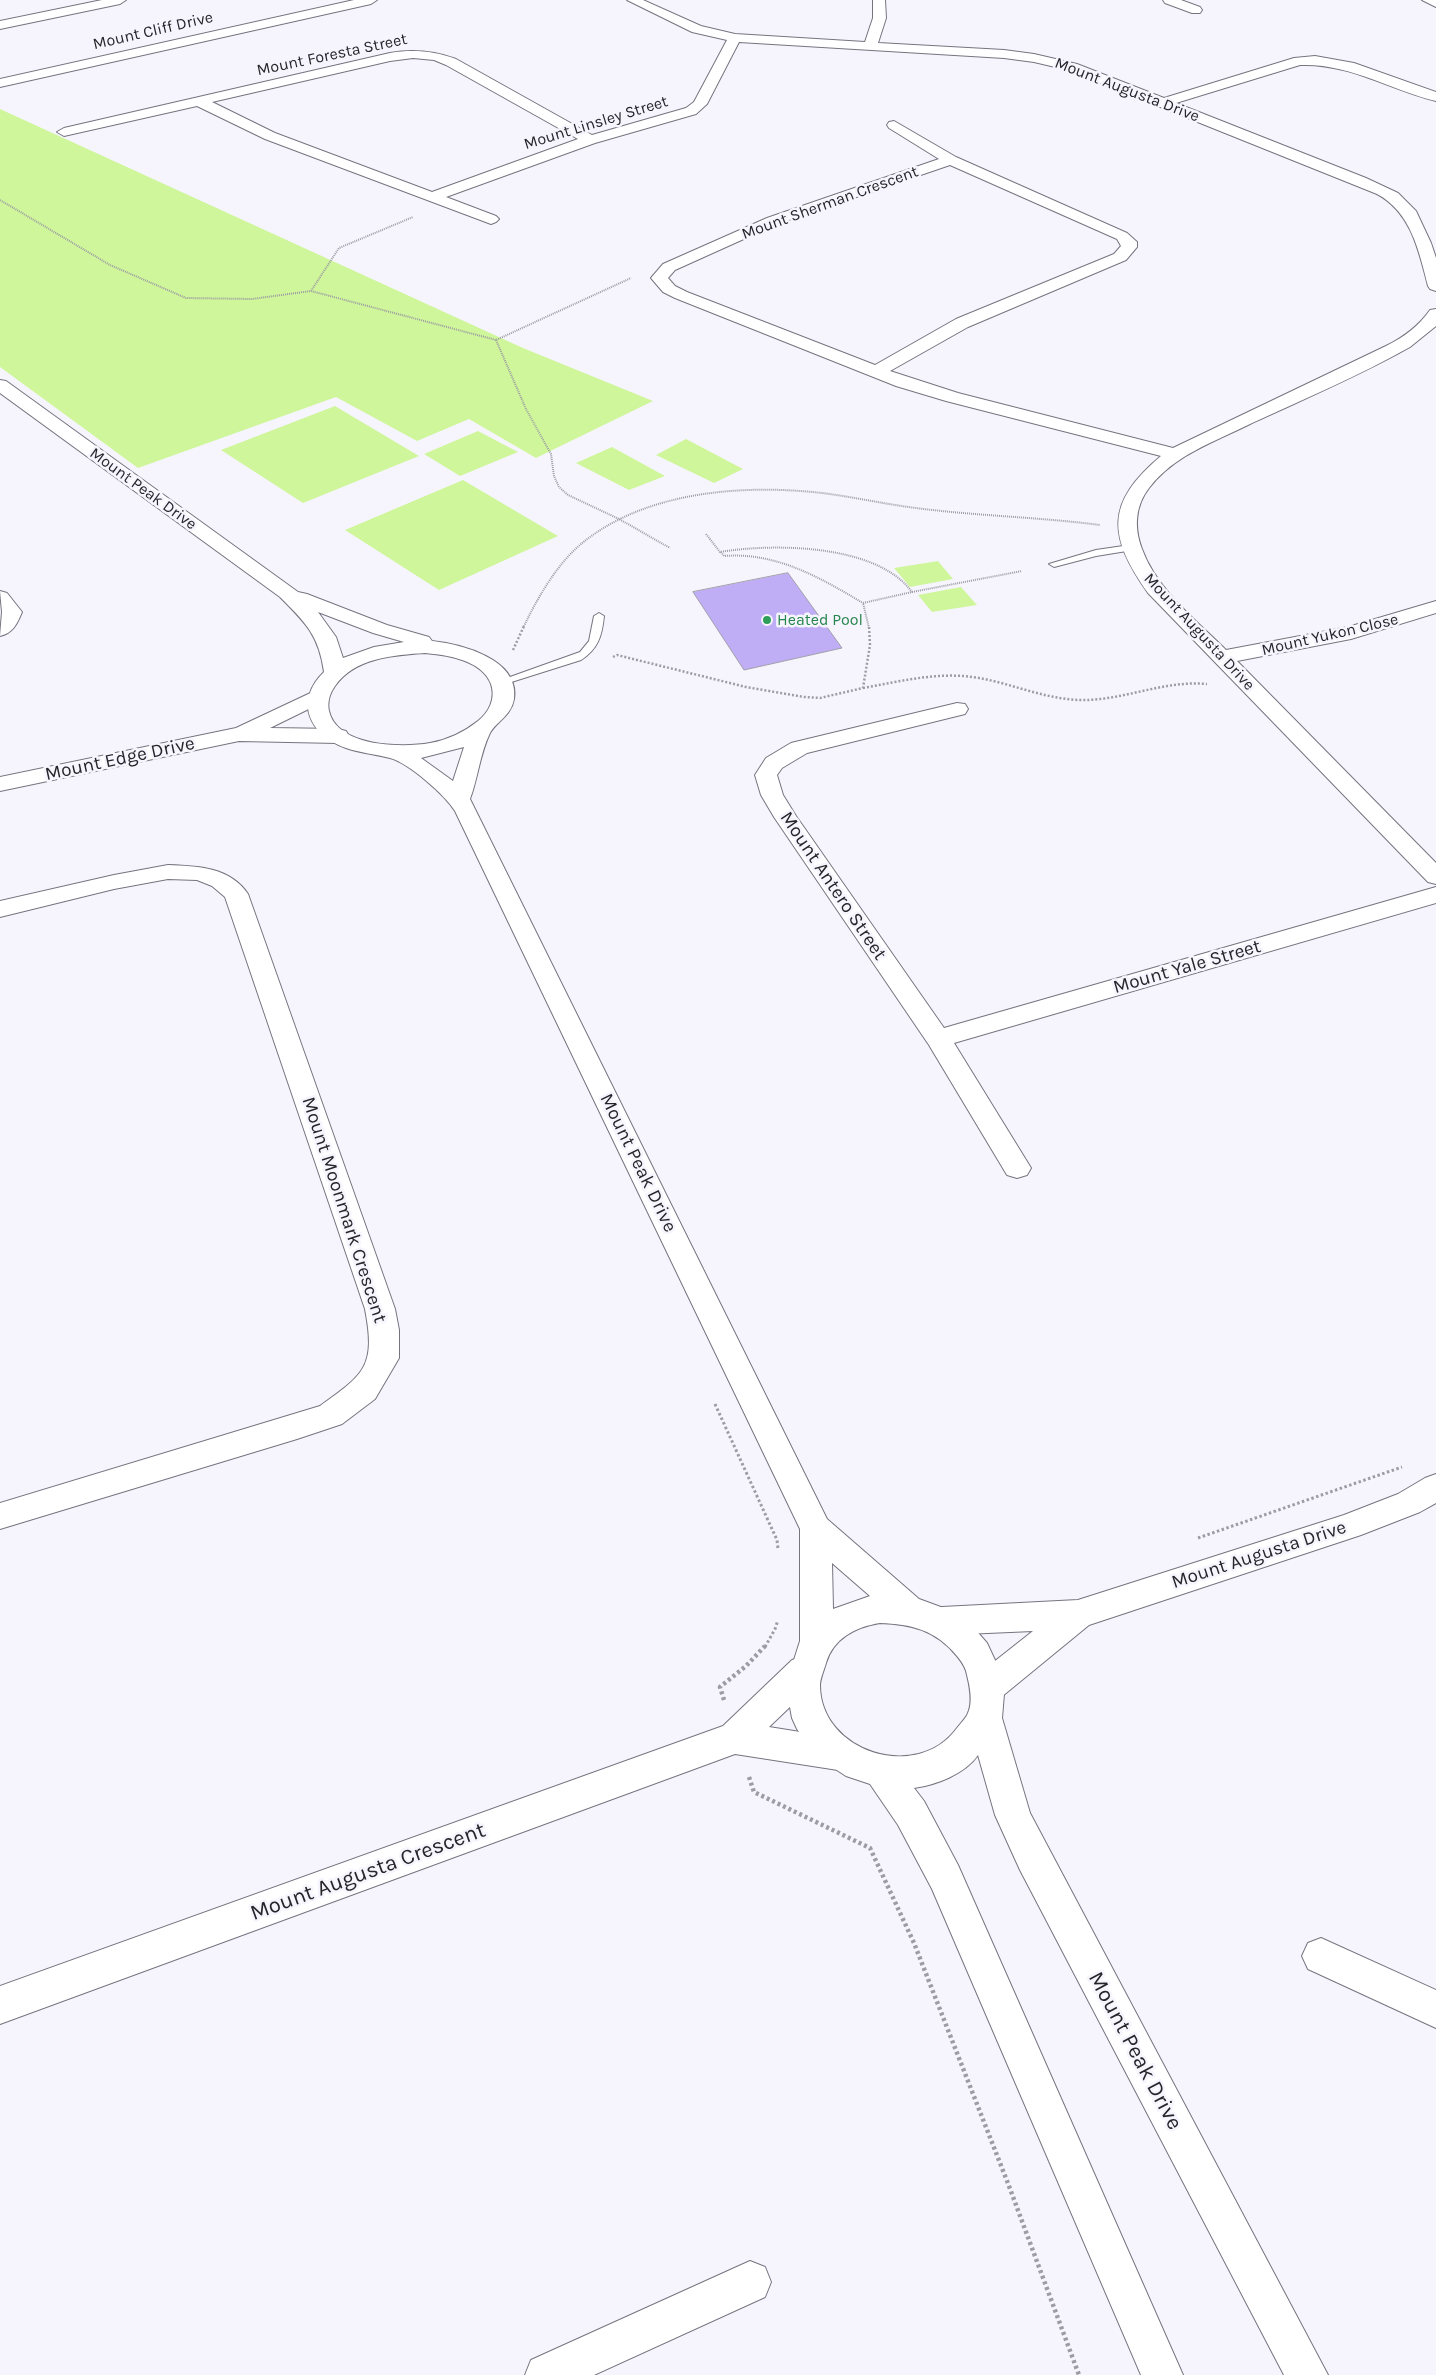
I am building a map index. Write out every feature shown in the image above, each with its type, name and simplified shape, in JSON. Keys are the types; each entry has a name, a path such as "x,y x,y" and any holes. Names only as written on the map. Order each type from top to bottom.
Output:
{"street":[{"path":"0,25 120,0"},
{"name":"Mount Cliff Drive","path":"0,83 371,0"},
{"name":"Mount Augusta Drive","path":"633,0 697,29 735,38 1034,58 1072,67 1361,181 1394,197 1410,215 1428,257 1436,286"},
{"path":"870,47 881,7 880,0 887,0"},
{"path":"1169,0 1196,10"},
{"path":"1428,0 1436,3"},
{"name":"Mount Linsley Street","path":"431,198 590,140 680,115 696,108 700,104 735,38"},
{"name":"Mount Foresta Street","path":"64,132 390,57 417,54 441,58 450,62 590,140"},
{"path":"1163,103 1310,59 1335,62 1436,97"},
{"path":"201,102 270,136 491,219"},
{"name":"Mount Sherman Crescent","path":"878,371 962,323 1120,257 1129,247 1129,242 1100,225 951,160 894,126"},
{"name":"Mount Sherman Crescent","path":"658,278 669,267 772,221 951,160"},
{"path":"658,278 669,289 681,295 902,382 952,397 1128,440 1174,454"},
{"name":"Mount Augusta Drive","path":"1435,319 1413,338 1392,350 1174,454 1145,478 1128,508 1127,524 1121,549 1138,566 1155,589 1436,877"},
{"name":"Mount Peak Drive","path":"0,385 287,593 318,622 328,640 335,674"},
{"name":"Mount Peak Drive","path":"287,593 380,629 449,650 482,662 490,668 501,682 503,698 501,706 490,722 481,729 443,746 397,752 370,749 338,736 330,730 320,716 319,695 335,674 353,662 387,650 425,647 449,650"},
{"path":"0,597 12,612 6,625 0,630"},
{"name":"Mount Yukon Close","path":"1222,657 1351,633 1436,608"},
{"name":"Mount Edge Drive","path":"240,734 319,695"},
{"name":"Mount Antero Street","path":"957,709 799,748 774,763 766,775 772,795 785,817 938,1039 1017,1168"},
{"name":"Mount Peak Drive","path":"459,798 481,729"},
{"name":"Mount Edge Drive","path":"0,784 240,734 338,736"},
{"name":"Mount Peak Drive","path":"397,752 430,773 459,798 816,1529 908,1610"},
{"name":"Mount Moonmark Crescent","path":"0,909 168,872 200,874 220,881 236,894 380,1309 384,1330 384,1358 364,1391 331,1415 297,1427 0,1516"},
{"name":"Mount Yale Street","path":"938,1039 1436,896"},
{"name":"Mount Augusta Drive","path":"942,1621 1078,1614 1350,1526 1409,1503 1436,1487"},
{"name":"Mount Peak Drive","path":"816,1529 811,1656 802,1686 809,1717 820,1737 838,1754 858,1766 883,1773 926,1771 946,1763 963,1752 976,1736 986,1703"},
{"name":"Mount Peak Drive","path":"811,1656 841,1621 856,1614 891,1608 926,1614 942,1621 956,1632 974,1651 984,1672 986,1703 1013,1815 1033,1858 1307,2375"},
{"name":"Mount Augusta Drive","path":"986,1703 1078,1614"},
{"name":"Mount Augusta Crescent","path":"0,2005 735,1738 811,1656"},
{"name":"Mount Augusta Crescent","path":"735,1738 838,1754"},
{"path":"883,1773 911,1813 945,1876 1162,2375"},
{"path":"1321,1956 1436,2009"},
{"path":"546,2375 750,2282"}],"lane":[{"path":"1054,564 1121,549"},
{"path":"501,682 578,658 588,652 593,646 599,616"}],"path":[{"path":"0,200 110,264 186,298 212,300 252,299 311,291 475,336 496,340 630,278 658,278"},
{"path":"311,291 339,248 446,203"},
{"path":"496,340 526,409 551,454 554,476 559,487 568,495 670,548"},
{"path":"512,653 521,630 559,569 578,546 596,532 642,510 705,496 781,491 822,493 930,510 1003,514 1105,525 1121,549"},
{"path":"706,534 724,556 738,554 767,558 791,566 862,602 870,618 871,632 864,688"},
{"path":"720,552 776,546 827,552 887,570 904,582 912,592"},
{"path":"862,602 1022,571"},
{"path":"609,658 617,655 746,687 820,698 940,674 975,678 1080,700 1192,682 1208,684"},
{"path":"712,1397 777,1540 778,1550"},
{"path":"1189,1542 1406,1465"},
{"path":"779,1612 777,1629 746,1668 720,1688 754,1792 870,1848 914,1943 1009,2186 1079,2375"}],"green space":[{"path":"0,109 523,348 653,401 536,458 469,419 417,441 336,397 138,468 0,367"},
{"path":"335,406 419,456 303,503 221,450"},
{"path":"478,431 518,452 460,476 424,454"},
{"path":"686,439 743,469 714,483 656,455"},
{"path":"612,447 665,476 629,490 576,463"},
{"path":"463,480 558,536 439,590 345,530"},
{"path":"938,561 953,579 910,587 894,568"},
{"path":"961,587 977,605 932,612 918,595"}],"building":[{"name":"Heated Pool","path":"788,573 842,648 744,670 693,592"}],"place":[{"name":"Heated Pool","path":"767,620"}]}
